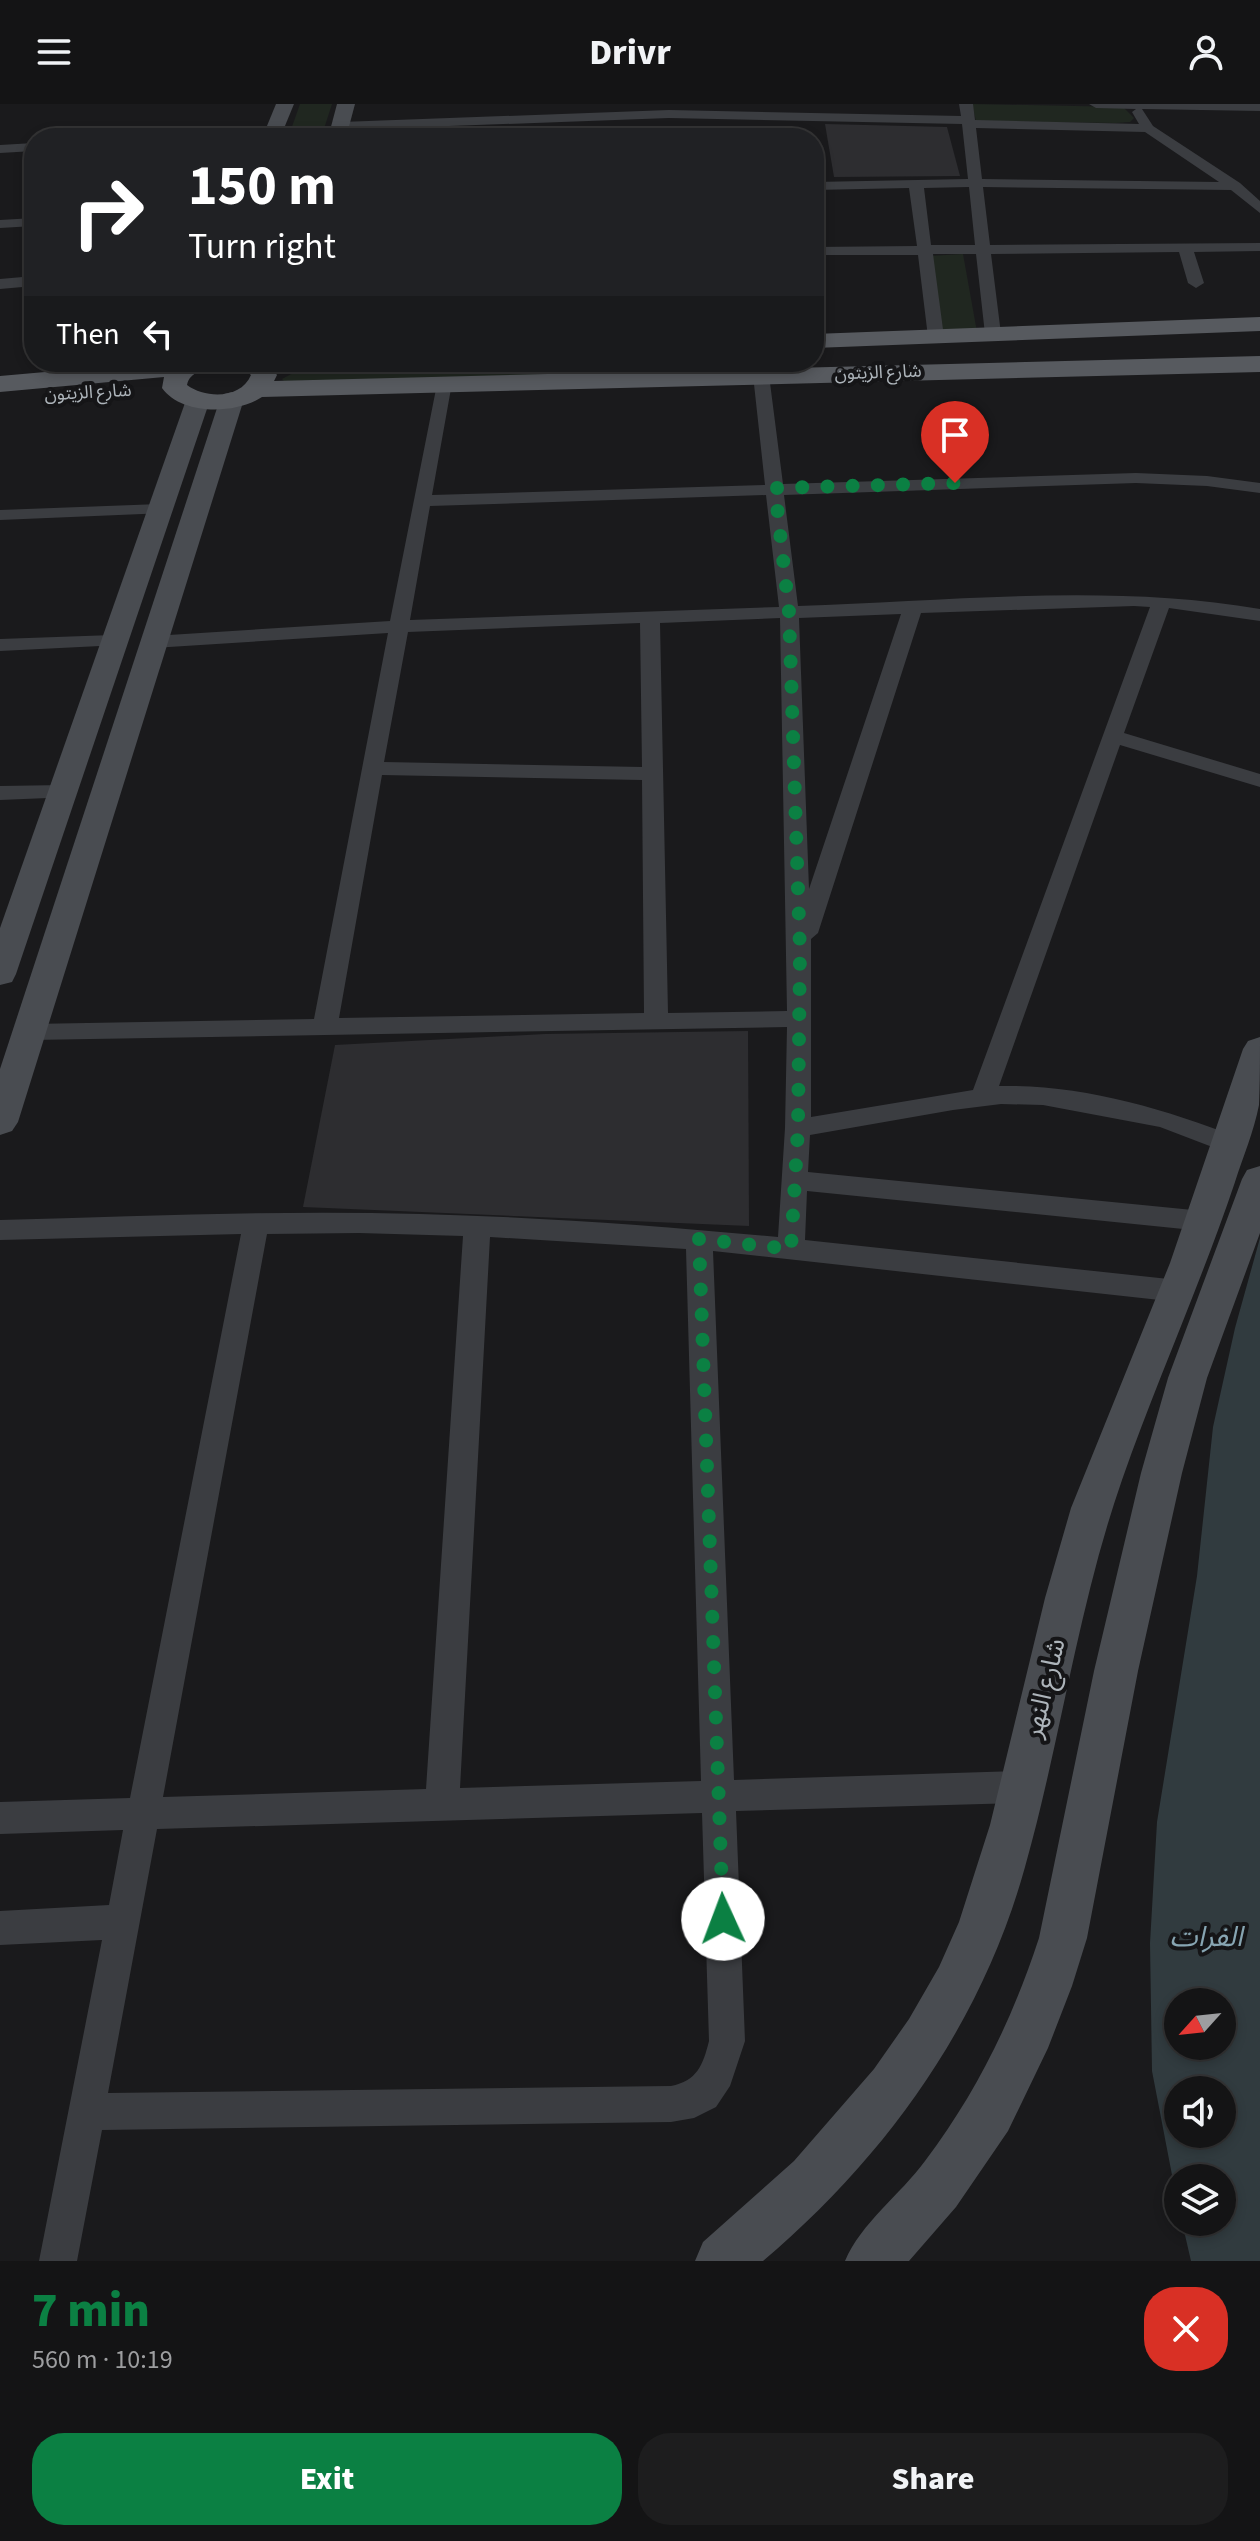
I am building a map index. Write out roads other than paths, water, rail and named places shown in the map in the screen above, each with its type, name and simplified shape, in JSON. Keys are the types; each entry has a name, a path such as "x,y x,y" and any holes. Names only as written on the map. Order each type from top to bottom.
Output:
{"main road":[{"path":"275,128 285,104"},
{"path":"340,128 346,104"},
{"name":"شارع الزيتون","path":"824,341 1260,324"},
{"name":"شارع الزيتون","path":"248,373 444,383 1260,364"},
{"path":"0,974 160,509 190,374 248,373 153,642 0,1122"},
{"name":"شارع الزيتون","path":"0,384 190,374"},
{"name":"شارع الزيتون","path":"0,398 190,374"},
{"path":"81,734 123,735"},
{"name":"شارع النهر","path":"722,2261 767,2225 822,2173 870,2117 913,2060 949,1998 978,1935 1000,1872 1049,1663 1091,1510 1118,1433 1178,1291 1260,1049"},
{"path":"872,2261 930,2199 966,2153 1025,2050 1047,1994 1063,1938 1159,1481 1208,1320 1240,1244 1260,1179"}],"street":[{"path":"966,104 993,334"},
{"path":"1096,104 1252,106"},
{"path":"1136,106 1148,128 1235,186 1260,209"},
{"path":"389,128 525,117 556,110 669,109 861,110 968,122 1148,128"},
{"path":"524,128 525,117"},
{"path":"0,149 24,148"},
{"path":"824,186 975,183 1235,186"},
{"path":"916,184 936,337"},
{"path":"0,224 24,223"},
{"path":"824,251 1260,247"},
{"path":"1185,248 1196,283"},
{"path":"0,284 24,282"},
{"path":"761,375 789,612 800,951 798,1128 791,1249"},
{"path":"325,1027 444,383"},
{"path":"422,501 1174,478 1260,488"},
{"path":"0,515 160,509"},
{"path":"153,642 399,626 1162,601 1260,615"},
{"path":"982,1098 1162,601"},
{"path":"800,951 913,608"},
{"path":"650,617 656,1021"},
{"path":"0,645 113,641"},
{"path":"1111,736 1260,781"},
{"path":"373,768 652,774"},
{"path":"0,793 64,792"},
{"path":"31,1032 799,1019"},
{"path":"798,1128 982,1098 1043,1096 1164,1119 1228,1144"},
{"path":"796,1180 1203,1221"},
{"path":"0,1230 256,1224 477,1226 699,1239 1178,1291"},
{"path":"58,2261 256,1224"},
{"path":"442,1805 477,1226"},
{"path":"86,2112 671,2104 698,2098 718,2069 727,2041 699,1239"},
{"path":"0,1818 1021,1787"},
{"path":"0,1928 122,1922"}],"water":[{"name":"الفرات","path":"1260,1238 1260,2261 1191,2261 1185,2236 1236,2236 1236,2164 1170,2164 1167,2148 1236,2148 1236,2076 1164,2076 1164,2133 1152,2071 1150,1943 1157,1822 1197,1576 1213,1427 1235,1328"}]}
